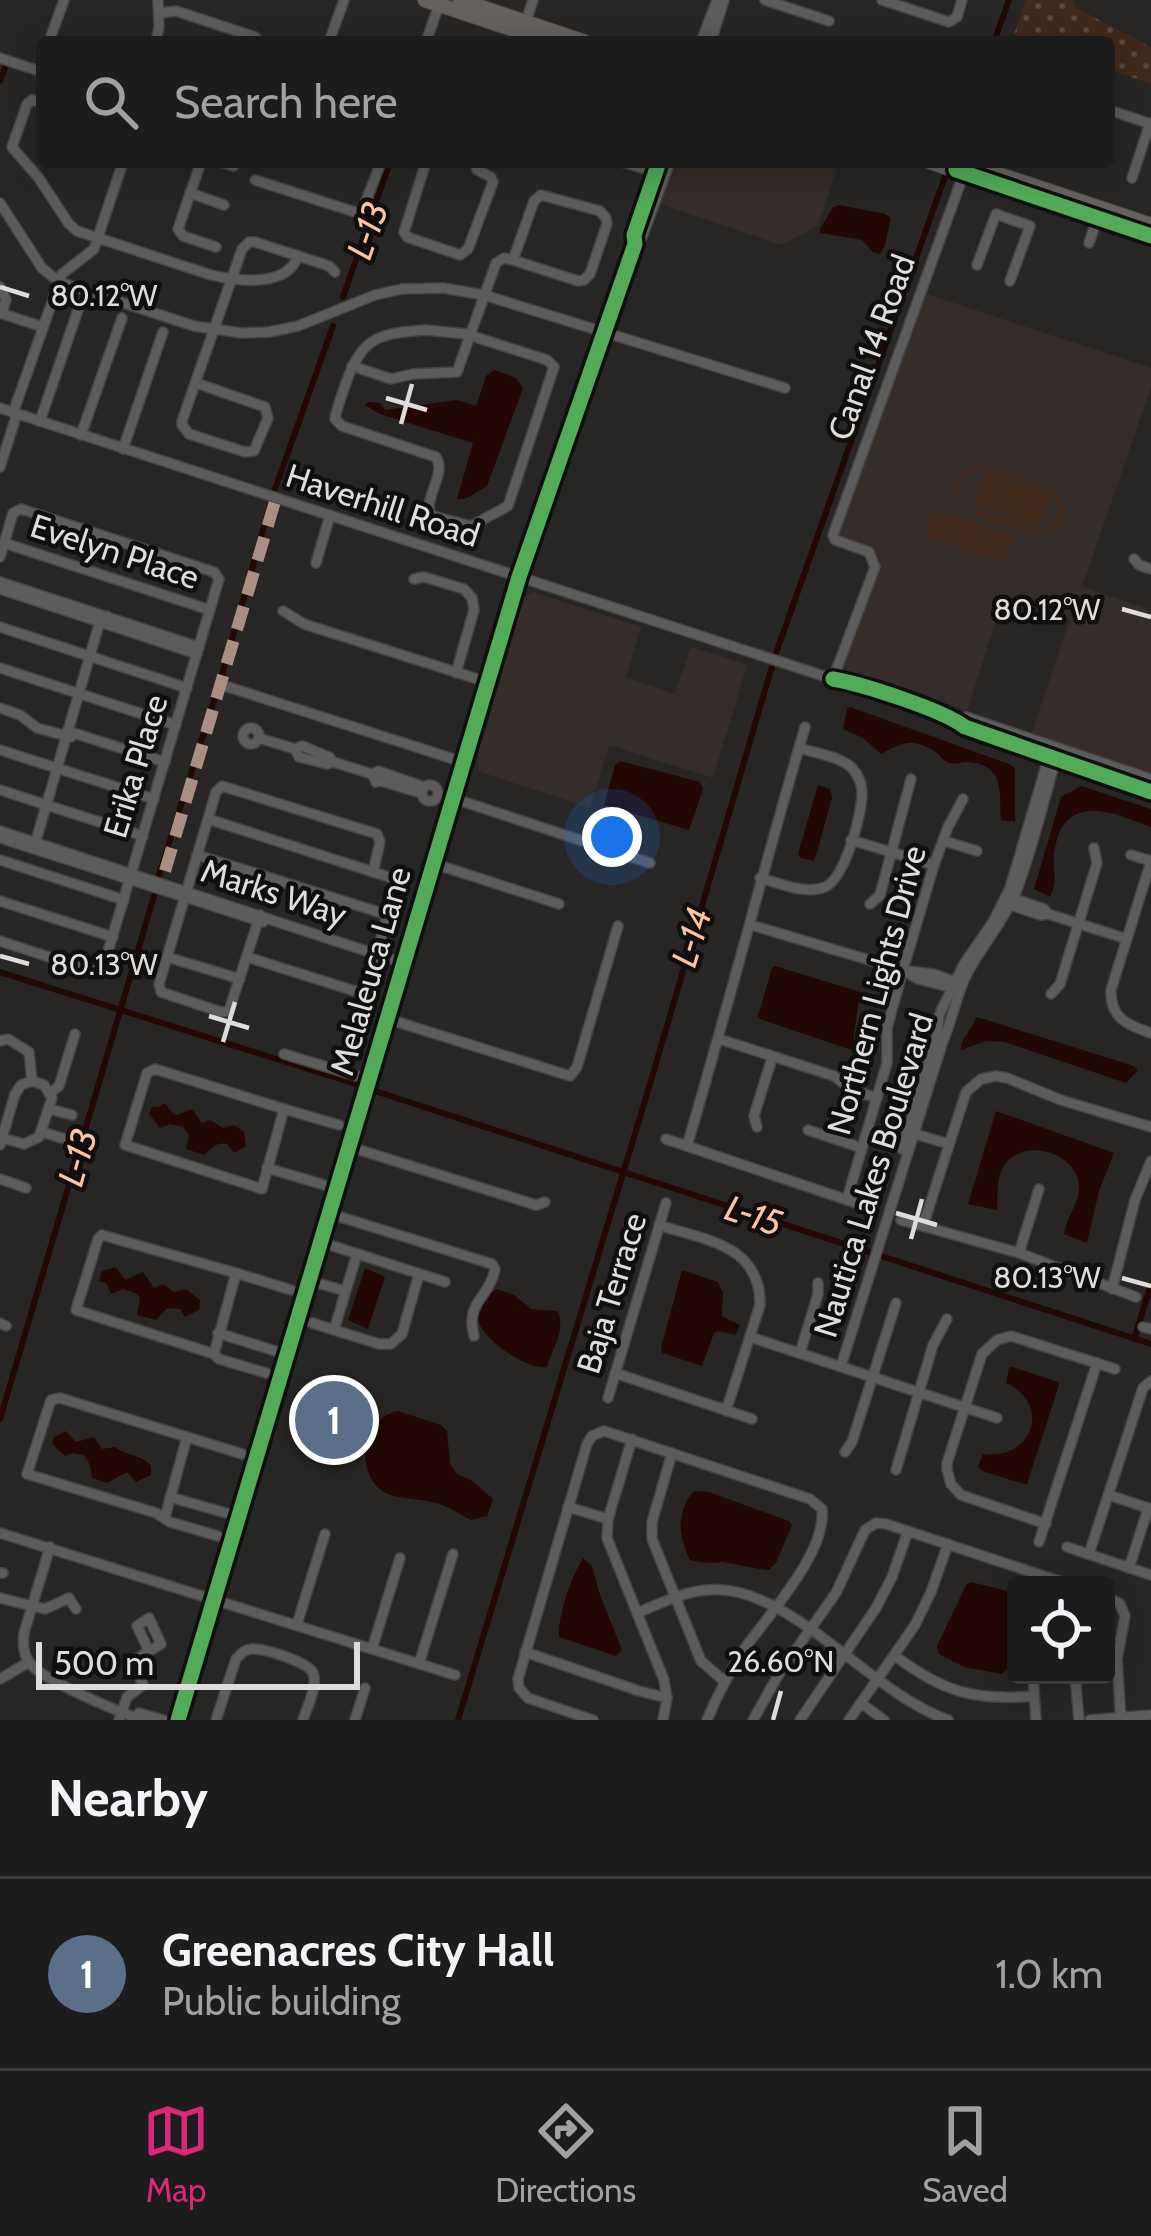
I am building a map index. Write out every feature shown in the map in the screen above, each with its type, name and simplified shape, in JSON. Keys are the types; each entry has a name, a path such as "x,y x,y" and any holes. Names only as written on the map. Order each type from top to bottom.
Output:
{"main road":[{"path":"460,0 487,4 522,32"},
{"path":"435,2 522,32"},
{"path":"960,168 1151,225"},
{"path":"1036,192 1151,236"}],"street":[{"path":"51,36 64,0"},
{"path":"157,36 158,0"},
{"path":"331,36 344,0"},
{"path":"522,32 533,0"},
{"path":"704,36 721,0"},
{"path":"713,36 721,0"},
{"path":"765,0 830,21"},
{"path":"882,0 949,22 957,17 962,0"},
{"path":"427,36 435,2"},
{"path":"159,13 179,12 252,36"},
{"path":"0,58 36,70"},
{"path":"36,100 27,104 12,147 71,226 97,239 232,279 288,273 298,256"},
{"path":"1115,112 1150,123 1132,178"},
{"path":"0,467 58,281 66,269 92,252 121,168"},
{"path":"199,168 178,229 183,236 216,247"},
{"path":"255,180 361,214 379,168"},
{"path":"424,168 404,232 460,254 468,249 493,182 476,168"},
{"name":"Melaleuca Lane","path":"178,1720 519,577 635,244 657,168"},
{"name":"Melaleuca Lane","path":"635,244 641,240 668,168"},
{"name":"Canal 14 Road","path":"833,679 875,568 869,552 835,540 833,535 960,168"},
{"path":"1023,223 1036,192"},
{"path":"190,194 224,205"},
{"path":"352,366 391,379 424,372 454,374 461,367 496,263 504,258 584,280 607,218 600,211 541,195 534,201 513,260"},
{"path":"0,203 42,268 58,281 214,330 283,329 375,295 443,288 484,295 785,388"},
{"path":"977,265 996,214 1030,226 1010,281"},
{"path":"1089,243 1097,219"},
{"path":"196,383 263,405 268,418 256,449 248,453 189,434 182,424 214,330 232,279 242,249 249,242 329,266 335,272"},
{"path":"0,287 6,300 1,313 43,327"},
{"path":"40,421 80,304"},
{"path":"81,435 122,318"},
{"path":"426,330 471,335 553,364 555,370 508,506 471,526 433,516 428,503 440,465 436,457 337,422 335,413 352,366 363,346 390,335 426,330"},
{"path":"124,449 163,332"},
{"name":"Haverhill Road","path":"0,408 956,719 966,717 1151,792"},
{"name":"Erika Place","path":"0,941 100,970 218,576 18,509 4,543"},
{"path":"316,563 330,515"},
{"path":"0,556 4,543"},
{"name":"Evelyn Place","path":"4,543 210,610"},
{"path":"1134,560 1151,569"},
{"path":"414,579 424,577 464,589 472,598 474,610 456,673"},
{"path":"0,585 198,651"},
{"path":"283,611 304,625 487,682"},
{"path":"36,845 104,620"},
{"path":"0,627 187,688"},
{"path":"0,668 176,725"},
{"path":"222,685 463,762"},
{"path":"0,708 38,728 165,762"},
{"path":"687,1146 805,728"},
{"path":"259,738 295,749 302,746 333,762 372,774 378,771 422,790 431,784 437,795 650,863"},
{"path":"760,878 807,889 830,885 851,840 861,802 859,778 842,761 799,748"},
{"path":"0,750 154,799"},
{"name":"Haverhill Road","path":"1054,752 1151,779"},
{"name":"Nautica Lakes Boulevard","path":"839,1366 942,1010 1008,901 1054,752"},
{"path":"870,904 880,896 911,779"},
{"path":"259,918 230,1011 163,994 159,984 219,787 225,785 374,833 380,842 373,872"},
{"path":"0,790 143,836"},
{"name":"Northern Lights Drive","path":"847,1199 887,1063 887,1028 903,970 934,865 963,799"},
{"path":"208,819 392,878 396,888 366,988 358,992 247,957"},
{"name":"Marks Way","path":"0,834 394,965 403,963"},
{"path":"851,840 934,865"},
{"path":"944,841 977,851"},
{"path":"1051,994 1060,984 1097,863 1094,848"},
{"path":"197,855 388,915"},
{"path":"1131,855 1151,861 1111,1000 1120,1019 1151,1033"},
{"path":"0,860 124,900"},
{"path":"432,863 559,904"},
{"path":"0,901 113,937"},
{"path":"1008,901 1127,939"},
{"path":"751,925 903,970 921,971 958,986"},
{"path":"388,1019 570,1076 578,1067 618,926"},
{"path":"167,957 240,979"},
{"name":"Nautica Lakes Boulevard","path":"910,1132 952,1024 958,986"},
{"path":"50,1093 59,1086 75,1034"},
{"path":"0,1040 8,1039 29,1052 32,1081"},
{"path":"719,1039 834,1076 852,1090 877,1097"},
{"path":"284,1054 370,1080"},
{"path":"757,1126 754,1116 772,1058"},
{"path":"284,1108 262,1189 125,1145 151,1070 284,1108 340,1125"},
{"path":"923,1226 966,1091 981,1079 996,1076 1151,1127"},
{"path":"32,1081 50,1093 42,1132 31,1143 1,1142 4,1113 23,1083 32,1081"},
{"path":"49,1108 72,1115"},
{"path":"808,1130 862,1148"},
{"path":"42,1132 65,1139"},
{"path":"910,1132 949,1144"},
{"path":"666,1139 868,1207"},
{"path":"14,1160 18,1143"},
{"path":"350,1147 536,1205 545,1202"},
{"path":"1112,1289 1135,1200 1151,1161"},
{"path":"268,1165 339,1186"},
{"path":"0,1179 26,1188"},
{"path":"1019,1253 1039,1190"},
{"name":"Baja Terrace","path":"608,1398 666,1203"},
{"path":"331,1214 492,1264 493,1280 470,1318 474,1336"},
{"path":"901,1220 1019,1253 1136,1297"},
{"path":"659,1225 734,1252 750,1266 760,1288 760,1305 726,1411"},
{"path":"266,1373 76,1310 102,1235 291,1290"},
{"path":"333,1246 445,1282"},
{"path":"334,1330 357,1254"},
{"path":"214,1354 236,1273"},
{"path":"312,1323 391,1344 398,1340 419,1274"},
{"path":"310,1281 345,1291"},
{"path":"800,1353 818,1283"},
{"path":"845,1452 896,1303"},
{"path":"896,1470 933,1345 946,1319"},
{"path":"219,1330 289,1351"},
{"path":"750,1336 998,1418"},
{"path":"1046,1524 967,1498 951,1484 947,1463 982,1354 1005,1337 1017,1337 1115,1369"},
{"path":"1040,1542 1097,1363"},
{"path":"615,1373 752,1419"},
{"path":"1089,1554 1143,1388 1151,1381"},
{"path":"218,1537 27,1474 47,1405 56,1398 242,1454"},
{"path":"593,1720 523,1694 518,1679 590,1438 604,1431 811,1498 820,1507 823,1519 810,1553 724,1682 707,1720"},
{"path":"164,1517 188,1437"},
{"path":"632,1439 608,1519 607,1538 664,1680 663,1720"},
{"path":"672,1453 651,1529 703,1664 724,1682"},
{"path":"171,1494 240,1514"},
{"path":"1108,1495 1150,1509 1130,1568"},
{"path":"568,1507 608,1519"},
{"path":"753,1720 770,1686 844,1580 868,1527 880,1522 1034,1576"},
{"path":"800,1720 884,1593 908,1531"},
{"path":"0,1533 455,1675"},
{"path":"297,1624 325,1534"},
{"path":"849,1720 923,1609 948,1544"},
{"path":"50,1547 23,1640 29,1663 44,1676 121,1715 142,1720"},
{"path":"1067,1547 1151,1575"},
{"path":"418,1664 453,1554"},
{"path":"372,1649 400,1558"},
{"path":"637,1613 704,1590 755,1596 776,1606 915,1706 948,1720"},
{"path":"0,1598 45,1610 69,1598 76,1609"},
{"path":"1115,1602 1125,1616 1117,1659 1121,1719"},
{"path":"216,1720 236,1659 252,1648 301,1662 311,1670 314,1683 303,1720"},
{"path":"121,1715 127,1697 143,1685 133,1660 149,1651"},
{"path":"525,1652 667,1698"},
{"path":"895,1657 929,1681 962,1694 1034,1696"},
{"path":"0,1679 29,1663"},
{"path":"1033,1684 1036,1720"},
{"path":"1076,1684 1079,1720"},
{"path":"355,1720 365,1688"},
{"path":"861,1703 884,1720"},
{"path":"121,1715 163,1720"},
{"path":"1090,1720 1151,1715"}],"shaded area":[{"path":"1026,0 1073,0 1075,7 1151,47 1151,84 1115,71 1115,36 1014,34"},
{"path":"674,168 837,168 818,226 781,245 661,204"},
{"path":"833,207 891,218 880,254 862,240 820,233"},
{"path":"921,292 1151,368 1151,387 1082,587 1151,610 1151,775 1031,735 1070,619 1003,598 967,711 839,670 878,556 835,538"},
{"path":"494,370 516,378 523,388 487,486 457,499 473,443 365,405 380,403 385,410 457,400 476,406 486,376"},
{"path":"982,465 1055,490 1065,505 1064,516 1057,526 1045,531 1011,528 993,521 963,505 955,497 955,482 964,469","holes":["974,469 1051,493 1060,507 1055,524 1038,530 968,507 960,497 959,483"]},
{"path":"986,473 1050,496 1038,528 975,505"},
{"path":"932,511 1014,535 1004,563 924,536"},
{"path":"533,592 641,627 626,677 675,694 691,647 747,665 713,778 609,745 590,808 478,771 476,750 503,659 524,597"},
{"path":"850,707 1015,768 1015,822 1001,820 998,782 989,769 968,762 949,763 926,746 912,743 881,754 843,729"},
{"path":"620,761 700,782 703,789 689,830 604,805"},
{"path":"818,785 830,789 832,798 814,861 798,854"},
{"path":"1081,786 1151,809 1151,827 1103,812 1080,813 1069,819 1056,843 1050,897 1034,889 1061,797"},
{"path":"775,966 860,992 852,1050 760,1019"},
{"path":"977,1017 1138,1070 1126,1083 1005,1042 986,1041 961,1050"},
{"path":"165,1103 173,1114 192,1109 202,1123 210,1120 223,1128 234,1125 244,1132 246,1146 234,1153 227,1144 220,1144 204,1155 186,1149 189,1136 183,1127 160,1128 149,1114 152,1107"},
{"path":"996,1111 1114,1153 1087,1243 1064,1234 1078,1194 1076,1175 1069,1164 1046,1152 1032,1150 1009,1160 999,1176 997,1210 968,1204"},
{"path":"116,1267 125,1280 143,1272 154,1288 163,1284 174,1292 186,1289 200,1300 199,1310 185,1317 180,1309 167,1308 156,1320 137,1315 137,1294 123,1289 111,1294 106,1283 99,1281 102,1271"},
{"path":"365,1268 385,1277 368,1329 348,1320"},
{"path":"682,1270 718,1282 723,1292 722,1316 740,1325 735,1335 714,1333 702,1366 662,1353"},
{"path":"497,1289 531,1309 557,1311 560,1331 547,1367 514,1357 483,1330 478,1306"},
{"path":"1012,1367 1059,1385 1027,1484 978,1467 983,1454 1015,1448 1031,1428 1028,1403 1006,1383"},
{"path":"398,1411 447,1431 450,1464 493,1499 487,1516 471,1520 440,1504 393,1496 376,1485 366,1466 367,1444 378,1422"},
{"path":"66,1431 76,1442 94,1437 102,1449 115,1447 143,1459 151,1466 151,1475 136,1482 127,1472 107,1483 92,1478 84,1455 65,1456 52,1444 54,1437"},
{"path":"694,1491 789,1521 792,1525 776,1563 765,1570 690,1560 681,1525 684,1507"},
{"path":"583,1558 592,1566 622,1650 616,1656 559,1637 566,1596"},
{"path":"971,1582 1007,1591 1007,1669 1002,1674 964,1667 939,1654 937,1646"}],"waterway":[{"name":"L-14","path":"996,36 1009,0"},
{"path":"0,81 5,67"},
{"name":"L-13","path":"343,297 388,168"},
{"name":"L-14","path":"458,1720 775,656 948,168"},
{"name":"L-13","path":"275,489 333,326"},
{"name":"L-13","path":"159,875 270,505"},
{"name":"L-13","path":"0,1419 154,896"},
{"name":"L-15","path":"0,972 359,1085"},
{"name":"L-15","path":"375,1091 1151,1344"},
{"name":"L-15","path":"1134,1339 1151,1285"}],"marked path":[{"path":"165,871 276,498"}],"cycle path":[{"path":"178,1720 519,577 657,168"},
{"path":"956,170 1151,236"},
{"path":"833,679 902,698 965,727 1151,792"}],"place":[{"name":"Greenacres City Hall","path":"334,1420"}]}
